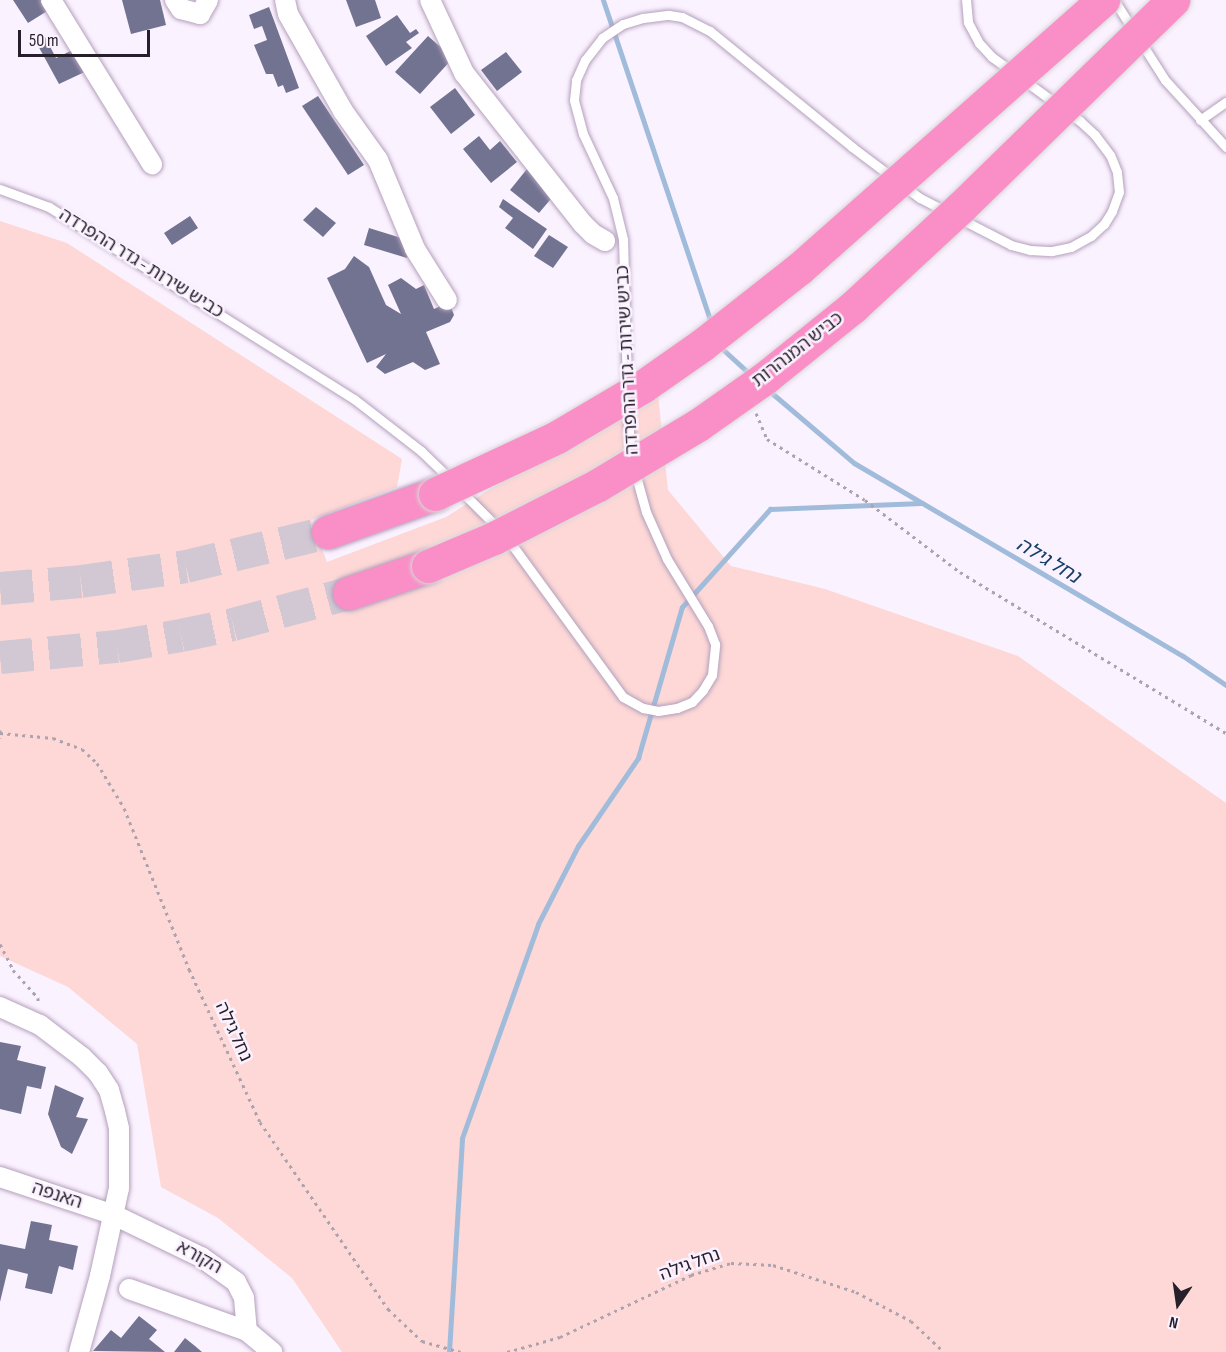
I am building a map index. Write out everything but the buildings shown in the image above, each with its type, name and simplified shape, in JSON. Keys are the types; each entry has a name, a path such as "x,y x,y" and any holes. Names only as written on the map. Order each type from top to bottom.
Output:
{"highway":[{"path":"328,532 435,494 557,437 642,387 702,345 800,268 1103,0"},
{"name":"כביש המנהרות","path":"349,593 428,566 494,538 598,485 698,425 766,377 853,307 960,208 1173,0"}],"street":[{"path":"51,0 152,164"},
{"path":"175,0 181,9 200,14 208,0"},
{"path":"285,0 288,14 343,111 378,160 415,249 447,300"},
{"path":"430,0 464,74 583,224 605,241"},
{"path":"0,1007 40,1025 98,1072 109,1090 119,1140 119,1188 79,1352"},
{"name":"האנפה","path":"0,1177 114,1215"},
{"name":"הקורא","path":"114,1215 201,1257 225,1272 236,1282 244,1298 247,1331"},
{"path":"129,1289 247,1331 272,1352"}],"lane":[{"name":"כביש שירות - גדר ההפרדה","path":"0,189 26,196 66,216 354,399 386,422 421,451 517,549 622,697 643,708 658,711 676,708 692,702 703,690 713,668 715,644 708,626 667,559 646,512 632,458 627,421 623,239 613,198 583,134 574,100 576,80 585,60 602,38 623,24 643,18 669,15 682,17 710,31 852,147 920,198 1011,245 1030,250 1052,251 1071,247 1090,236 1112,212 1119,192 1117,172 1110,155 1095,135 992,57 980,44 968,22 966,0"},
{"path":"1114,0 1165,80 1226,147"},
{"path":"1200,120 1226,102"}],"path":[{"path":"755,408 766,439 865,501 960,572 1226,733"},
{"path":"0,731 0,738"},
{"name":"נחל גילה","path":"0,731 54,738 82,749 97,763 124,808 189,969 260,1122 388,1309 422,1341 460,1352"},
{"path":"0,944 13,970 38,998 40,1025"},
{"name":"נחל גילה","path":"507,1352 560,1337 691,1275 731,1263 773,1265 856,1292 911,1321 944,1352"}],"shaded area":[{"path":"0,221 67,243 402,459 397,487 311,520 327,562 446,517 657,384 668,490 731,566 825,589 1018,656 1226,803 1226,1352 342,1352 292,1278 218,1218 161,1187 137,1044 68,987 0,956"}],"waterway":[{"path":"603,0 712,325"},
{"path":"718,345 751,375"},
{"name":"נחל גילה","path":"767,389 854,463 1183,656 1226,685"},
{"path":"449,1352 462,1138 538,924 578,846 638,758 682,607 770,509 922,503"}],"tunnel":[{"path":"0,588 81,581 186,566 328,532"},
{"path":"0,657 117,646 181,635 233,624 349,593"}]}
